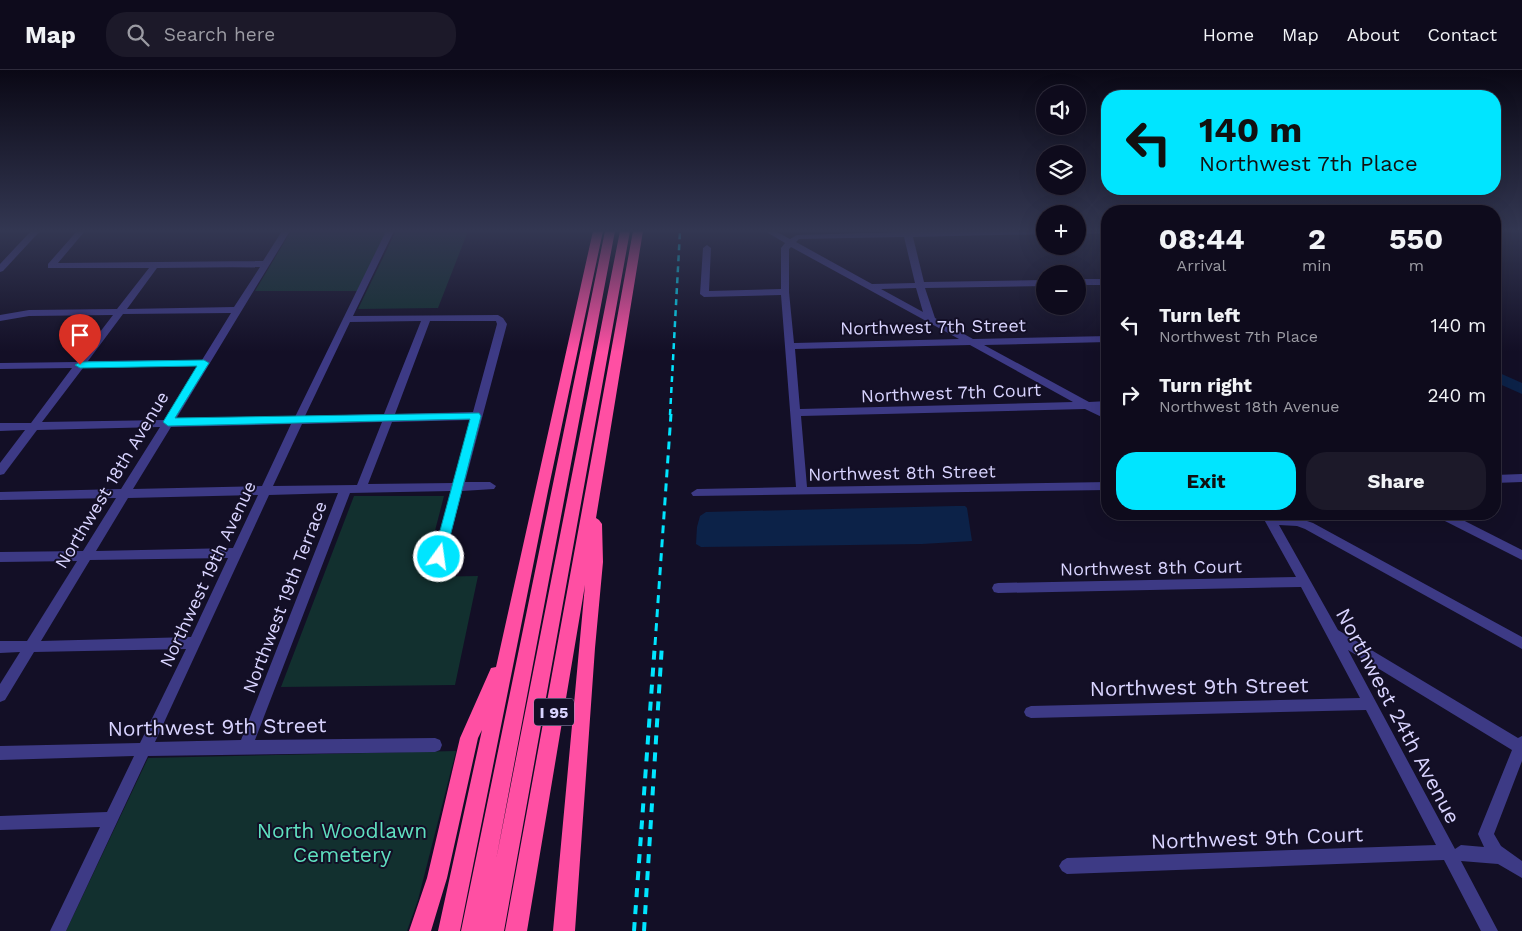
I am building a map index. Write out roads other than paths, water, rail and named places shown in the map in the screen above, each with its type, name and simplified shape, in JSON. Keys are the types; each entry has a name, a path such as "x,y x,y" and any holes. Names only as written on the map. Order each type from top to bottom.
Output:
{"highway":[{"path":"449,931 541,490 589,271"},
{"path":"472,931 602,271"},
{"path":"494,931 617,271"},
{"name":"I 95","path":"516,931 631,271"},
{"path":"564,931 586,648 595,562 594,493"},
{"path":"420,931 437,878 469,738 510,645"}],"street":[{"path":"0,472 150,271"},
{"name":"Northwest 18th Avenue","path":"0,696 261,271"},
{"name":"Northwest 19th Avenue","path":"58,931 370,271"},
{"path":"705,271 704,294 785,292"},
{"path":"785,271 785,292 802,491"},
{"path":"843,271 871,286 922,308 931,319 1101,413"},
{"path":"917,271 922,308"},
{"path":"1086,282 1101,282"},
{"path":"871,286 1036,283"},
{"path":"0,318 29,313 236,310"},
{"path":"361,488 427,318"},
{"path":"347,319 498,318 502,324 439,557"},
{"name":"Northwest 7th Street","path":"790,346 1101,339"},
{"path":"0,366 204,363"},
{"name":"Northwest 7th Court","path":"795,413 1101,406"},
{"path":"0,427 476,416"},
{"path":"1501,476 1522,478"},
{"path":"0,496 267,489 490,486"},
{"name":"Northwest 8th Street","path":"697,493 1101,486"},
{"name":"Northwest 19th Terrace","path":"246,747 346,488"},
{"name":"Northwest 24th Avenue","path":"1271,520 1369,704 1454,852 1490,931"},
{"path":"1286,520 1309,526 1522,642"},
{"path":"1453,520 1522,555"},
{"path":"0,556 238,553"},
{"name":"Northwest 8th Court","path":"998,588 1304,582"},
{"path":"1333,634 1521,746 1487,838 1476,846 1454,852"},
{"path":"0,647 195,643"},
{"name":"Northwest 9th Street","path":"1031,712 1369,704"},
{"name":"Northwest 9th Street","path":"0,753 435,745"},
{"path":"0,822 111,819"},
{"path":"1487,838 1499,856 1522,870"},
{"name":"Northwest 9th Court","path":"1067,866 1454,852 1499,856"}],"water":[{"path":"965,506 967,508 972,541 922,544 701,547 696,544 700,516 706,512"}],"waterway":[{"path":"1501,379 1522,389"}],"railway":[{"path":"670,415 678,271"},
{"path":"655,645 671,414"},
{"path":"634,931 655,643"},
{"path":"644,931 662,644"}],"park label":[{"name":"North Woodlawn Cemetery","path":"342,843"}]}
